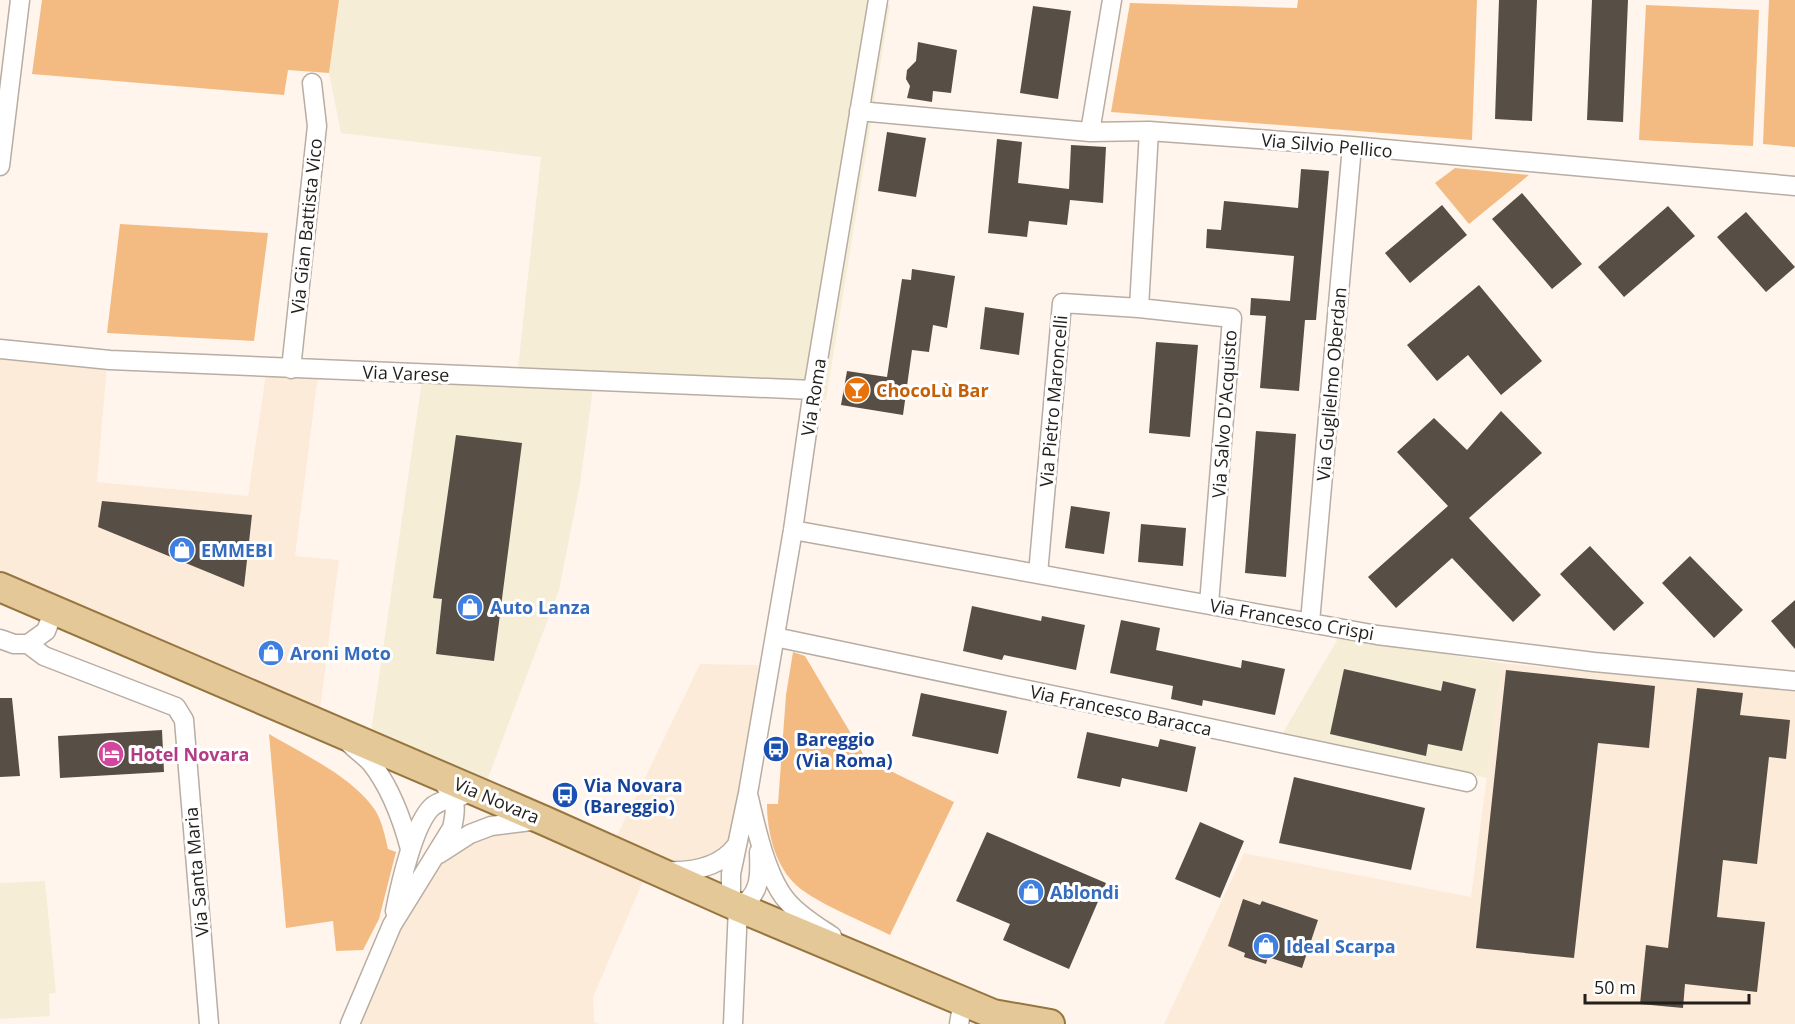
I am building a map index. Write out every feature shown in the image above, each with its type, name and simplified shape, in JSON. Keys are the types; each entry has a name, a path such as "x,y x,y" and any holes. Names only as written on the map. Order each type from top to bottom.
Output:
{"main road":[{"name":"Via Novara","path":"0,587 337,732 457,788 543,820 738,907 858,956 961,1012 1050,1024"}],"street":[{"path":"0,166 20,0"},
{"name":"Via Roma","path":"733,1024 738,907 732,901 730,886 793,530 813,390 878,0"},
{"path":"1090,132 1112,0"},
{"name":"Via Gian Battista Vico","path":"291,369 317,126 312,83"},
{"name":"Via Silvio Pellico","path":"859,111 1090,132 1149,131 1352,146 1795,186"},
{"path":"1139,308 1149,131"},
{"name":"Via Guglielmo Oberdan","path":"1310,622 1352,146"},
{"name":"Via Pietro Maroncelli","path":"1038,574 1062,303 1139,308"},
{"name":"Via Salvo D'Acquisto","path":"1139,308 1232,318 1209,604"},
{"name":"Via Varese","path":"0,349 110,360 813,390"},
{"name":"Via Francesco Crispi","path":"793,530 1377,634 1479,649 1795,681"},
{"path":"0,639 14,644 28,644 46,631 54,610"},
{"name":"Via Francesco Baracca","path":"775,637 1467,782"},
{"name":"Via Santa Maria","path":"28,644 44,656 176,707 184,720 208,1024"},
{"path":"337,732 370,763 390,794 411,849"},
{"path":"350,1024 392,925 411,849 424,819 434,806 457,788"},
{"path":"392,925 452,828 457,811 457,788"},
{"path":"748,793 766,859 786,901 858,956"},
{"path":"435,857 470,834 491,826 543,820"},
{"path":"738,907 753,898 757,890 760,867 758,833"},
{"path":"654,870 677,871 704,867 730,854 736,846"}],"shaded area":[{"path":"42,0 339,0 329,73 288,70 284,95 32,74"},
{"path":"339,0 873,0 890,5 826,400 593,388 580,484 559,590 485,786 370,739 422,381 516,386 541,157 341,133 329,73"},
{"path":"1298,0 1477,0 1472,140 1111,112 1130,3 1297,8"},
{"path":"1769,0 1795,0 1795,147 1763,144"},
{"path":"1646,5 1759,10 1753,146 1639,140"},
{"path":"1455,168 1529,175 1469,224 1435,183"},
{"path":"120,224 268,233 254,341 107,333"},
{"path":"0,355 107,365 97,482 248,496 266,373 318,376 295,556 339,560 319,718 79,606 0,572"},
{"path":"1339,637 1502,663 1487,778 1281,736"},
{"path":"793,652 805,656 866,759 954,802 890,935 825,904 801,889 786,874 776,855 768,824 767,804 778,804 786,695"},
{"path":"1502,663 1795,692 1795,1024 1164,1024 1244,853 1471,897"},
{"path":"700,664 759,665 742,790 727,845 710,855 682,863 657,862 613,844"},
{"path":"269,734 326,767 366,798 375,810 388,849 396,852 379,919 363,950 336,951 333,921 286,928"},
{"path":"543,824 647,872 593,997 594,1022 599,1024 359,1024 399,928 437,861 472,839"},
{"path":"45,881 56,993 49,994 50,1016 0,1019 0,883"}],"building":[{"path":"1499,0 1537,0 1532,121 1495,119"},
{"path":"1592,0 1628,0 1623,122 1587,120"},
{"path":"1033,6 1071,11 1058,99 1020,93"},
{"path":"918,42 957,50 951,93 933,91 932,102 907,98 910,86 906,79 907,70 916,61"},
{"path":"887,132 926,138 916,197 878,191"},
{"path":"997,139 1022,142 1018,183 1069,189 1071,145 1106,147 1103,203 1070,200 1067,225 1029,221 1027,237 988,233"},
{"path":"1301,169 1329,171 1316,320 1305,320 1299,391 1260,388 1266,316 1250,315 1251,298 1290,301 1294,256 1206,248 1207,229 1221,230 1224,201 1298,208"},
{"path":"1522,193 1582,264 1552,289 1492,219"},
{"path":"1442,205 1467,235 1410,283 1385,253"},
{"path":"1668,206 1695,236 1624,297 1598,267"},
{"path":"1746,212 1795,267 1766,292 1717,237"},
{"path":"912,269 955,276 947,328 933,325 929,352 912,350 903,415 841,405 847,371 887,377 902,279 911,280"},
{"path":"1479,285 1542,361 1501,395 1468,355 1437,381 1407,345"},
{"path":"985,307 1024,313 1019,355 980,349"},
{"path":"1156,342 1198,345 1190,437 1149,433"},
{"path":"1501,411 1542,453 1469,518 1541,595 1513,622 1452,558 1396,608 1368,577 1448,506 1397,452 1434,418 1467,450"},
{"path":"1256,431 1296,434 1286,577 1245,573"},
{"path":"456,435 522,443 494,661 436,654 442,599 433,598"},
{"path":"102,501 252,515 244,587 98,527"},
{"path":"1071,506 1110,512 1104,554 1065,548"},
{"path":"1141,524 1186,528 1183,566 1138,562"},
{"path":"1590,546 1644,603 1614,631 1560,574"},
{"path":"1690,556 1743,610 1714,638 1662,583"},
{"path":"1795,600 1795,649 1771,621"},
{"path":"972,606 1041,621 1042,616 1085,625 1076,670 1004,655 1002,660 963,651"},
{"path":"1121,620 1160,628 1156,650 1241,668 1242,660 1285,669 1275,715 1203,700 1202,706 1171,699 1173,686 1110,673"},
{"path":"1344,669 1441,691 1443,681 1476,689 1462,751 1428,744 1426,756 1330,734"},
{"path":"1506,670 1655,686 1649,748 1598,743 1574,958 1476,948"},
{"path":"1697,688 1743,693 1740,715 1790,720 1786,759 1769,757 1757,864 1723,860 1717,917 1765,922 1757,992 1685,984 1683,1008 1640,1004 1646,945 1668,948"},
{"path":"921,693 1007,711 998,754 912,736"},
{"path":"0,698 12,698 20,776 0,777"},
{"name":"Hotel Novara","path":"162,730 164,772 60,778 58,736"},
{"path":"1087,732 1158,747 1160,739 1196,747 1187,792 1122,778 1120,787 1077,778"},
{"path":"1294,777 1425,808 1411,870 1279,843"},
{"path":"1200,822 1244,841 1220,898 1175,879"},
{"name":"Ablondi","path":"987,832 1106,883 1069,969 1003,940 1010,924 956,901"},
{"path":"1243,899 1260,905 1262,901 1318,920 1302,968 1268,957 1266,964 1244,957 1245,953 1228,946"}],"place":[{"name":"ChocoLù Bar","path":"857,390"},
{"name":"EMMEBI","path":"182,550"},
{"name":"Auto Lanza","path":"470,607"},
{"name":"Aroni Moto","path":"271,653"},
{"name":"Bareggio (Via Roma)","path":"776,749"},
{"name":"Hotel Novara","path":"111,754"},
{"name":"Via Novara (Bareggio)","path":"565,795"},
{"name":"Ablondi","path":"1031,892"},
{"name":"Ideal Scarpa","path":"1266,946"}]}
